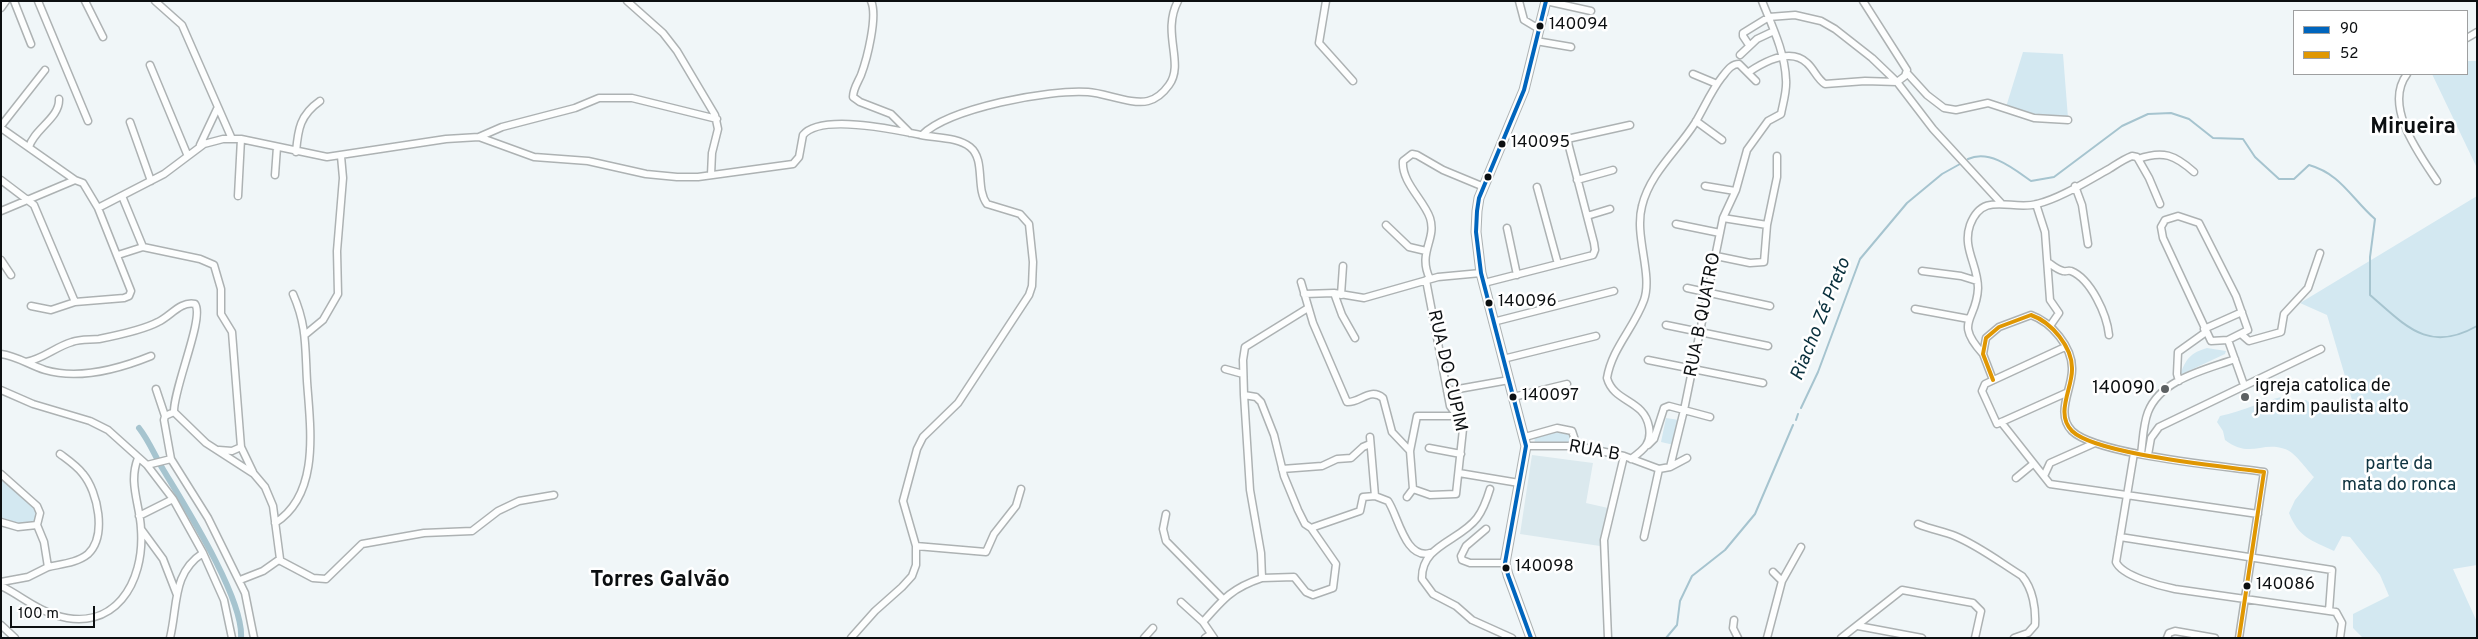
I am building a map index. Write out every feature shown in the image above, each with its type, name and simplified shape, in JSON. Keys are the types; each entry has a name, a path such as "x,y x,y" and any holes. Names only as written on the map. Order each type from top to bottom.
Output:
{"main road":[{"path":"1531,638 1506,564 1525,442 1481,273 1476,232 1479,198 1520,101 1546,1"}],"street":[{"path":"1,8 6,1"},
{"path":"14,1 32,44"},
{"path":"38,1 88,120"},
{"path":"86,1 103,37"},
{"path":"155,1 182,25 217,109 232,139"},
{"path":"627,1 663,33 677,51 717,119 718,129 712,153 711,175"},
{"path":"871,1 873,14 870,41 853,97 860,102 891,114 910,133"},
{"path":"922,135 938,123 966,113 1045,95 1088,92 1135,101 1150,101 1164,91 1173,77 1175,60 1170,32 1173,12 1178,1"},
{"path":"1326,1 1319,43 1330,58 1353,81"},
{"path":"1519,1 1524,20 1539,29"},
{"path":"1546,1 1591,11"},
{"path":"1762,1 1782,57"},
{"path":"1863,1 1906,68 1907,73 1927,95 1944,108 1956,110 1988,103 2034,118 2068,120"},
{"path":"1749,45 1743,33 1769,17 1795,15 1821,21 1872,58 1897,82 1933,129 2001,203"},
{"path":"1740,55 1749,45 1774,31"},
{"path":"1536,41 1572,47"},
{"path":"1748,72 1767,62 1790,55 1806,62 1825,84 1865,81 1897,82 1907,73"},
{"name":"RUA B QUATRO","path":"1670,467 1693,369 1723,218 1735,192 1747,150 1768,121 1781,114 1787,81 1782,57"},
{"path":"1647,445 1650,434 1644,412 1616,392 1607,378 1612,357 1638,313 1646,293 1640,234 1642,204 1657,174 1696,121 1717,84 1736,64 1740,64 1756,81"},
{"path":"150,66 187,154"},
{"path":"31,306 51,310 75,302 124,298 129,296 132,291 98,208 83,183 75,180 1,127 45,70"},
{"path":"1693,74 1717,84"},
{"path":"2406,75 2400,88 2400,107 2406,128 2437,181"},
{"path":"98,208 151,181 171,169 187,154 213,140 241,139 319,156 341,156 446,139 479,137 502,127 576,108 599,98 632,98 717,119"},
{"path":"29,147 35,135 58,109 59,99"},
{"path":"296,152 298,128 302,118 320,101"},
{"path":"200,146 217,109"},
{"path":"1696,121 1722,140"},
{"path":"130,122 151,181"},
{"path":"479,137 534,157 588,161 659,176 711,175 793,164 800,157 803,135 813,128 863,124 952,141 970,147 976,155 982,195 987,204 1015,212 1028,220 1032,254 1032,286 1023,308 958,403 923,437 917,448 903,500 916,546 916,565 912,576 893,596 875,610 851,638"},
{"path":"1484,283 1592,255 1595,250 1567,139 1630,125"},
{"path":"238,196 241,139"},
{"path":"274,175 277,147"},
{"name":"RUA DO CUPIM","path":"1413,489 1430,495 1454,496 1457,492 1463,429 1458,416 1450,406 1424,264 1431,231 1431,220 1403,166 1403,161 1412,154 1425,159 1443,170 1484,187"},
{"path":"2138,160 2163,154 2177,159 2194,172"},
{"path":"306,334 328,313 338,294 337,245 343,178 341,156"},
{"path":"1716,256 1750,263 1764,262 1767,226 1777,177 1777,156"},
{"path":"1993,380 1983,354 1969,338 1969,319 1977,296 1977,281 1967,247 1971,224 1985,206 2001,203 2022,206 2036,204 2075,186 2127,158 2135,156 2149,178 2160,204"},
{"path":"1577,180 1613,170"},
{"path":"1,180 29,199 42,221 75,302"},
{"path":"1,211 75,180"},
{"path":"1705,186 1735,192"},
{"path":"2075,186 2084,214 2088,244"},
{"path":"1537,187 1558,264"},
{"path":"122,196 143,248"},
{"path":"2036,204 2044,225 2046,255 2049,263 2050,300 2059,313 2050,326"},
{"path":"1587,216 1610,209"},
{"path":"2178,216 2199,223 2233,289 2242,312 2248,330 2228,340 2211,341 2163,238 2161,227 2164,220 2178,216"},
{"path":"1723,218 1767,226"},
{"path":"1676,224 1720,233"},
{"path":"1386,225 1409,246 1426,252"},
{"path":"1508,228 1517,275"},
{"path":"118,255 143,248 200,259 214,264 221,289 221,314 232,332 242,447 254,474"},
{"path":"2241,334 2249,341 2281,332 2284,314 2308,288 2320,253"},
{"path":"1,260 11,275"},
{"path":"2049,263 2064,272 2071,271 2086,284 2100,304 2109,335"},
{"path":"1343,266 1337,294 1342,315 1355,338"},
{"path":"1922,271 1962,276 1977,281"},
{"path":"1304,294 1337,294 1364,298 1454,274 1481,273"},
{"path":"1301,282 1308,308 1347,402 1352,402 1374,393 1380,395 1383,398 1392,432 1410,451"},
{"path":"1687,288 1770,306"},
{"path":"1493,322 1614,291"},
{"path":"275,523 288,514 294,504 304,482 309,461 311,436 306,334 294,294"},
{"path":"26,362 35,360 74,341 109,337 158,322 186,304 198,306 192,343 175,398 174,412 196,435 254,474 266,486 271,498 279,560"},
{"path":"1262,578 1261,553 1251,497 1247,395 1243,374 1245,347 1308,308"},
{"path":"1914,310 1969,319"},
{"path":"2179,381 2177,374 2178,352 2205,331 2242,312"},
{"path":"1983,354 1984,341 1989,334 2027,315 2034,316 2050,326 2065,347 2072,368 2066,393 2066,422 2072,432 2095,443 2134,453 2264,472 2239,638"},
{"path":"1666,325 1768,346"},
{"path":"1503,360 1596,336"},
{"path":"2228,340 2244,385"},
{"path":"2065,347 1993,380 1986,384 1982,394 1999,423 2048,482 2055,486 2127,494 2258,514"},
{"path":"2145,455 2151,438 2159,427 2321,349"},
{"path":"1,354 13,356 61,373 85,373 121,367 150,356"},
{"path":"2145,455 2146,421 2152,404 2164,391 2179,381 2234,358"},
{"path":"1648,360 1764,383"},
{"path":"1225,369 1243,374"},
{"path":"1447,391 1508,380"},
{"path":"1513,397 1567,384"},
{"path":"156,389 166,416 164,426 167,460 208,518 240,580 245,592 254,638"},
{"path":"1,390 33,404 90,421 108,430 138,458 150,465 173,499 203,553 224,600 232,638"},
{"path":"1999,423 2066,393"},
{"path":"1203,622 1223,599 1239,586 1262,578 1294,577 1310,595 1332,588 1335,562 1311,528 1305,524 1282,468 1268,418 1258,398 1247,395"},
{"path":"1608,638 1604,540 1627,458 1654,439 1664,408 1670,406 1710,417"},
{"path":"166,416 174,412"},
{"path":"1407,497 1413,489 1410,451 1416,418 1420,415 1458,416"},
{"path":"1525,442 1563,428 1572,431 1578,446"},
{"path":"1282,468 1322,466 1337,459 1351,458 1370,441 1375,496"},
{"name":"RUA B","path":"1525,442 1578,446 1627,458 1659,469"},
{"path":"2044,476 2050,463 2095,443"},
{"path":"218,450 232,451 242,447"},
{"path":"1429,448 1461,454"},
{"path":"2134,453 2116,562 2121,569 2162,586 2330,611 2340,616 2340,638"},
{"path":"1,582 28,577 48,567 76,561 88,553 97,538 96,504 89,482 83,473 60,454"},
{"path":"1,586 54,615 72,619 98,617 120,604 128,593 138,561 142,529 134,476 138,458"},
{"path":"1644,537 1659,469 1670,467 1687,458"},
{"path":"150,465 167,460"},
{"path":"2016,478 2033,464"},
{"path":"1459,473 1520,483"},
{"path":"1,474 37,506 40,513 38,525 44,542 48,567"},
{"path":"916,546 986,552 994,534 1016,506 1021,489"},
{"path":"1311,528 1360,511 1364,496 1375,496 1388,501 1404,536 1416,551 1422,554 1430,553 1478,518 1490,489"},
{"path":"279,560 313,578 326,579 362,544 424,533 472,531 498,511 519,501 554,495"},
{"path":"139,516 173,499"},
{"path":"1166,514 1163,529 1166,541 1223,599"},
{"path":"1,522 18,527 38,525"},
{"path":"1918,524 1934,532 1953,535 1975,546 2022,576 2028,583 2034,605 2035,625 2028,633 2014,638"},
{"path":"1486,528 1466,546 1461,556 1462,560 1470,563 1506,564"},
{"path":"142,529 163,559 177,598"},
{"path":"2120,537 2332,570 2330,611"},
{"path":"1768,638 1782,581 1801,547"},
{"path":"170,638 184,569 203,553"},
{"path":"1430,553 1422,574 1428,590 1456,606 1472,620 1512,638"},
{"path":"240,580 263,571 279,560"},
{"path":"1773,572 1782,581"},
{"path":"1841,638 1902,590 1958,599 1976,605 1981,615 1975,638"},
{"path":"1181,602 1203,622 1212,636 1204,638"},
{"path":"1734,620 1733,628 1738,638"},
{"path":"1,625 14,638"},
{"path":"1858,626 1918,637"},
{"path":"1144,638 1153,628"},
{"path":"2167,638 2169,633 2175,632 2215,638"}],"shaded area":[{"path":"1532,455 1593,463 1586,503 1608,508 1600,546 1520,534"}],"green space":[{"path":"2023,52 2063,54 2068,118 2040,117 2006,107"},
{"path":"2468,61 2477,61 2477,168 2432,75 2468,75"},
{"name":"parte da mata do ronca","path":"2477,196 2477,565 2453,569 2477,622 2477,638 2363,638 2353,628 2353,614 2389,596 2380,575 2350,537 2342,536 2334,551 2312,541 2297,528 2289,513 2295,500 2314,477 2296,457 2285,449 2269,447 2249,449 2234,446 2225,440 2223,431 2217,422 2220,416 2288,396 2292,405 2306,400 2323,410 2341,412 2355,410 2327,315 2300,303"},
{"path":"2207,348 2226,351 2225,354 2180,375 2189,357"},
{"path":"1666,418 1679,420 1674,445 1661,442"},
{"path":"1560,429 1568,431 1574,443 1535,443 1534,437"},
{"path":"1,479 30,500 39,515 37,524 28,526 1,521"}],"waterway":[{"name":"Riacho Zé Preto","path":"1968,159 1976,157 1993,158 2031,181 2054,177 2122,126 2148,114 2171,113 2189,119 2213,138 2243,139 2255,157 2279,179 2294,179 2309,165 2329,174 2375,219 2370,257 2370,295 2406,325 2418,332 2431,336 2445,337 2460,334 2477,326"},
{"name":"Riacho Zé Preto","path":"1801,408 1818,372 1860,259 1907,203 1942,174 1960,164"},
{"name":"Riacho Zé Preto","path":"1796,420 1798,414"},
{"name":"Riacho Zé Preto","path":"1666,638 1677,625 1680,601 1692,576 1725,550 1755,514 1793,425"},
{"path":"139,428 212,553 233,600 239,621 241,638"}],"transit line":[{"name":"90","path":"1531,638 1505,563 1526,446 1481,273 1476,232 1479,198 1524,90 1546,1"},
{"name":"52","path":"1993,380 1983,354 1986,338 1999,327 2031,315 2039,318 2053,329 2065,344 2069,353 2072,370 2065,417 2072,431 2107,447 2133,453 2264,472 2239,638"}],"place":[{"name":"140094","path":"1540,26"},
{"name":"140095","path":"1502,144"},
{"name":"140096","path":"1489,303"},
{"name":"140090","path":"2165,389"},
{"name":"140097","path":"1513,397"},
{"name":"igreja catolica de jardim paulista alto","path":"2245,397"},
{"name":"140098","path":"1506,568"},
{"name":"140086","path":"2247,586"}],"district":[{"name":"Mirueira","path":"2413,129"},
{"name":"Torres Galvão","path":"660,582"}]}
